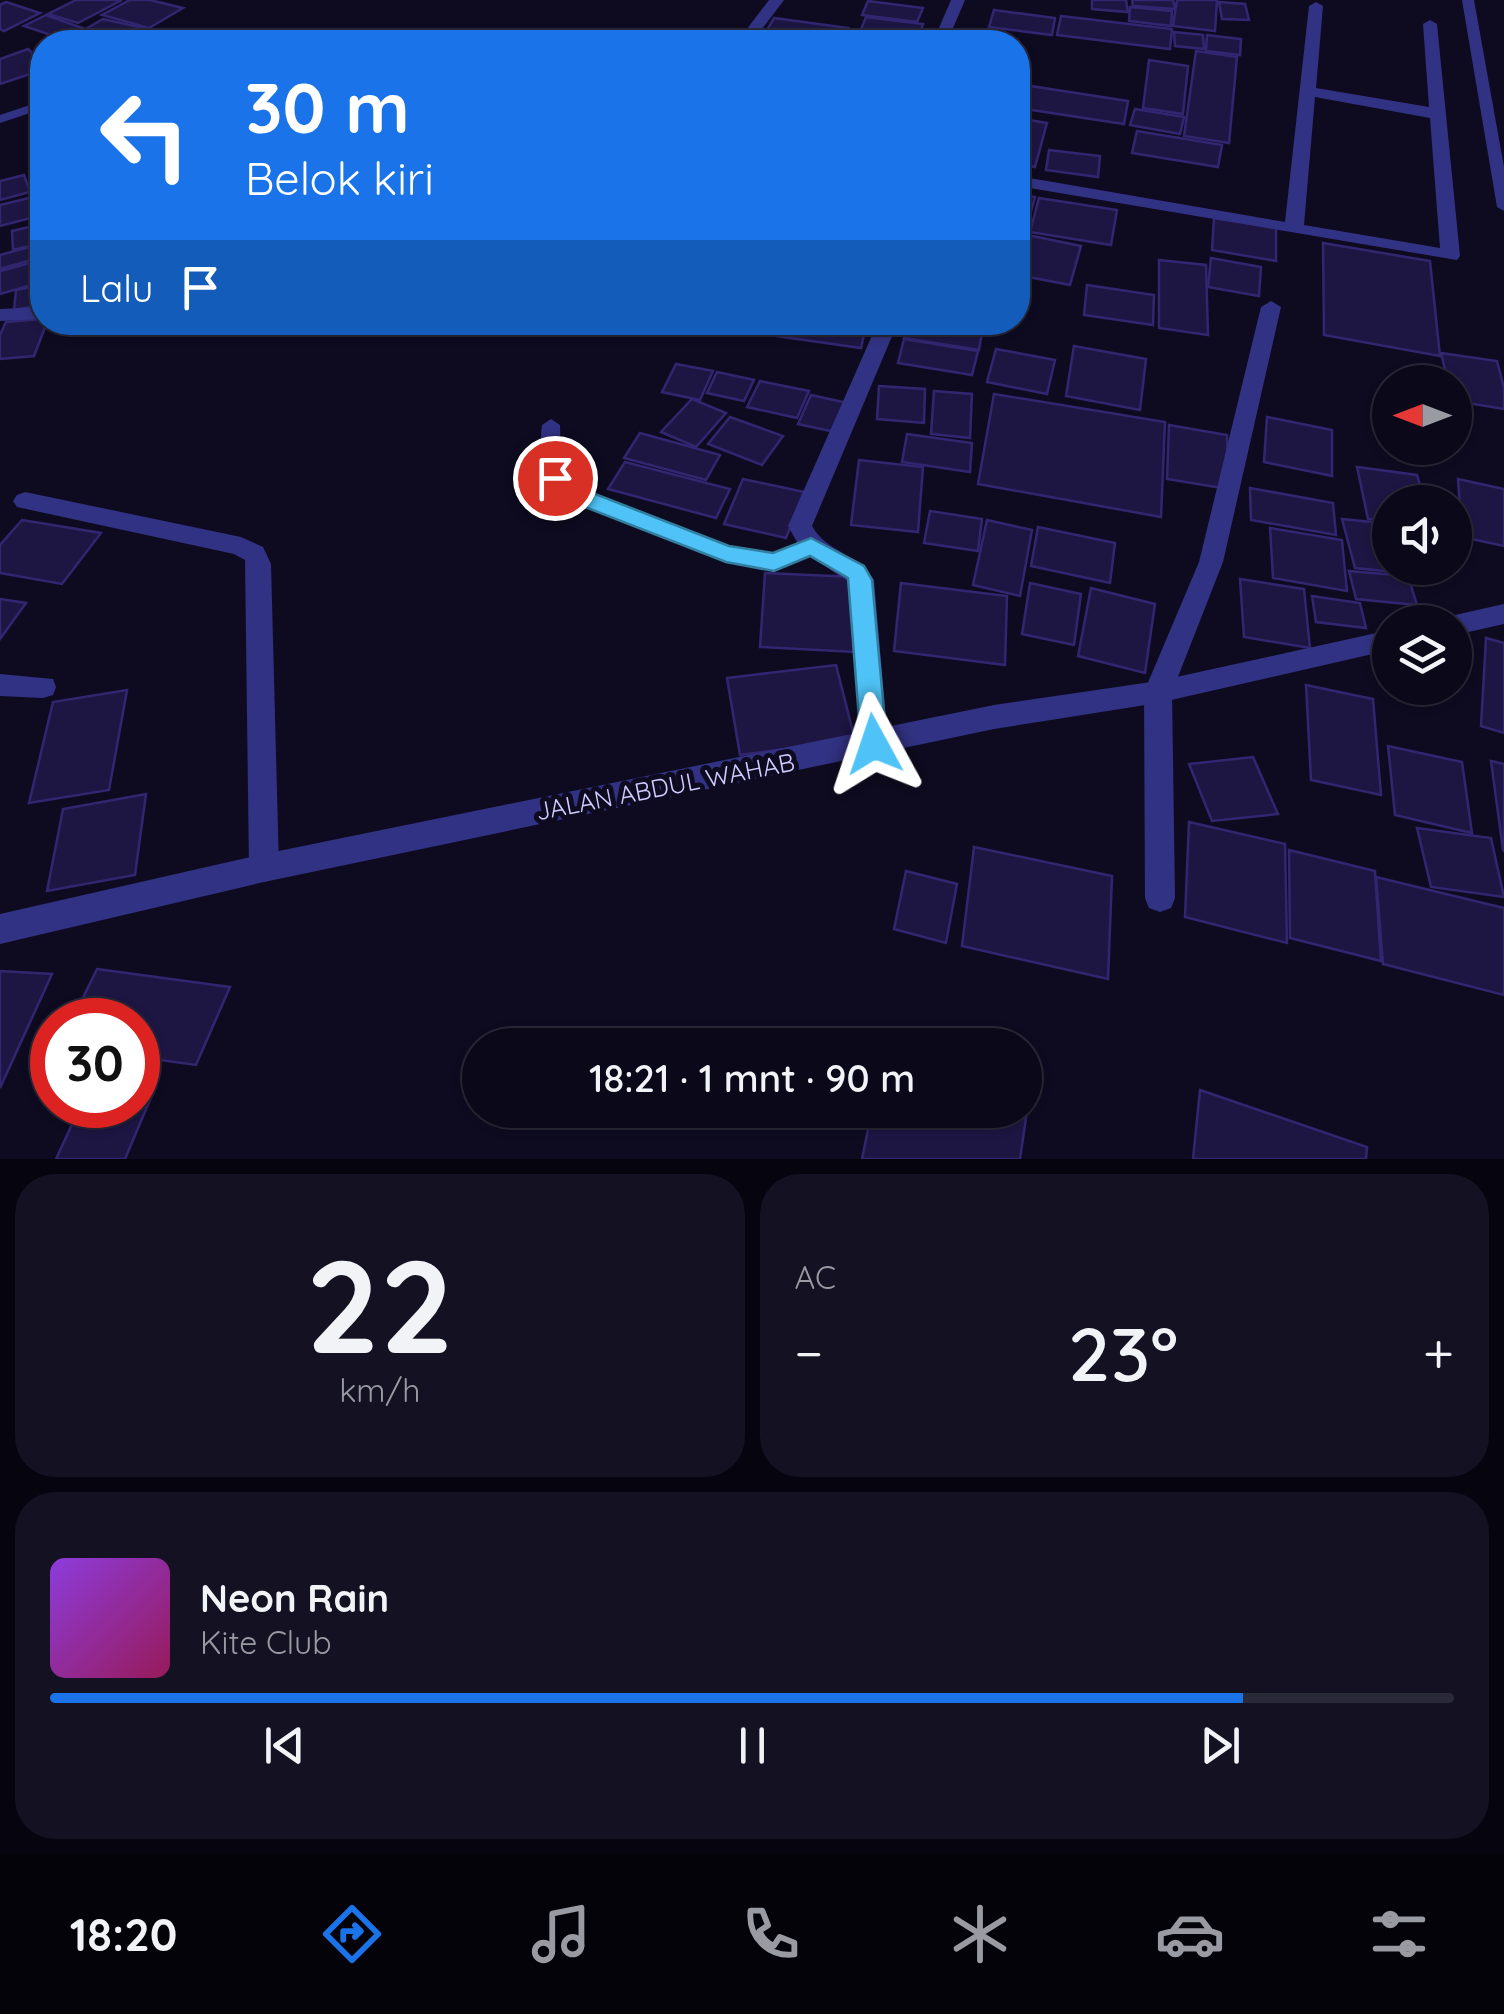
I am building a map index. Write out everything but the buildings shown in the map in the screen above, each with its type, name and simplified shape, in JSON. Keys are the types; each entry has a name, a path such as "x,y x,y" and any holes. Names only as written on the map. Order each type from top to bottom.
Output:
{"street":[{"path":"753,30 777,0"},
{"path":"945,30 958,0"},
{"path":"1294,229 1316,6"},
{"path":"1030,183 1450,256 1430,24"},
{"path":"1308,91 1438,114"},
{"path":"1160,898 1158,692 1211,562 1270,307"},
{"path":"0,315 30,314"},
{"path":"874,744 861,580 850,567 811,546 800,526 882,335"},
{"path":"25,501 241,546 254,554 259,564 264,868"},
{"path":"1472,621 1504,614"},
{"name":"JALAN ABDUL WAHAB","path":"0,929 264,868 994,718 1158,692 1372,644"},
{"path":"0,685 43,686"}],"lane":[{"path":"1468,0 1504,208"},
{"path":"0,119 30,109"},
{"path":"551,425 548,444 555,478 570,493 726,554 774,562 811,546"}],"route":[{"path":"555,478 570,493 726,554 774,562 811,546 856,572 861,580 874,744"}]}
